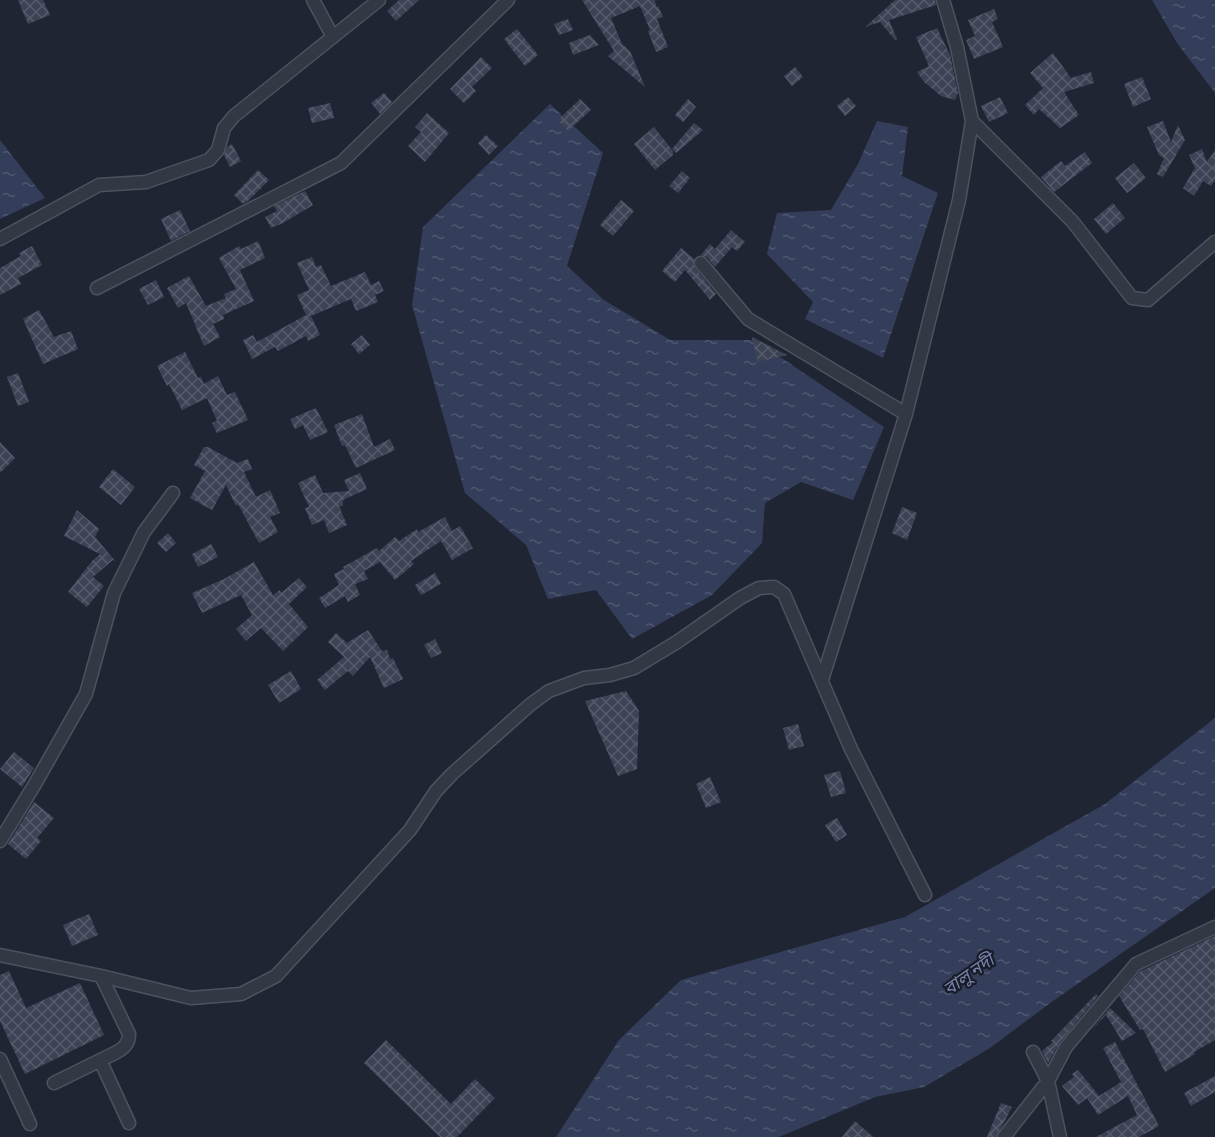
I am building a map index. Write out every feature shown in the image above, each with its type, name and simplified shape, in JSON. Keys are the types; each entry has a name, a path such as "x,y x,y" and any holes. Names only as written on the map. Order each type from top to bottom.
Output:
{"street":[{"path":"313,0 333,37"},
{"path":"0,239 99,186 146,182 209,160 218,150 224,128 234,116 380,0"},
{"path":"97,288 341,163 508,0"},
{"path":"822,680 906,414 959,200 972,121 957,47 944,0"},
{"path":"972,121 1073,222 1132,298 1148,300 1215,242"},
{"path":"701,263 748,320 906,414"},
{"path":"0,841 86,694 114,593 144,532 173,493"},
{"path":"0,955 191,998 241,994 276,976 410,830 436,791 531,704 549,691 584,678 610,675 634,668 677,642 740,598 759,588 774,587 784,594 851,749 925,895"},
{"path":"1004,1137 1048,1081 1066,1047 1136,964 1215,927"},
{"path":"54,1083 124,1048 129,1041 129,1034 101,976"},
{"path":"1033,1052 1048,1081 1060,1137"},
{"path":"0,1059 30,1124"},
{"path":"100,1060 129,1123"}],"water":[{"path":"1152,0 1215,0 1215,93 1177,43"},
{"path":"550,104 603,153 567,266 604,300 670,340 755,340 884,427 853,500 801,482 765,503 762,543 712,595 632,639 596,590 548,599 526,545 465,493 412,305 423,227"},
{"path":"877,121 908,127 902,176 938,193 883,358 805,319 813,302 767,254 777,213 831,210 858,164"},
{"path":"0,140 45,198 0,219"},
{"name":"বালু নদী","path":"1215,718 1215,888 990,1048 924,1087 875,1097 779,1137 556,1137 619,1040 681,980 905,917 1105,804"}],"building":[{"path":"18,0 43,0 50,15 28,24"},
{"path":"399,0 419,0 396,21 387,11"},
{"path":"582,0 655,0 656,7 658,6 663,17 657,19 668,47 656,52 640,6 611,18 622,44 630,51 645,87 608,56 614,51"},
{"path":"895,0 935,0 936,5 889,20 897,39 895,40 880,22 865,27"},
{"path":"994,9 998,19 992,22 1003,47 974,59 966,40 975,36 968,20"},
{"path":"568,19 573,30 559,35 554,24"},
{"path":"937,28 950,55 958,93 955,100 941,96 924,82 917,72 929,66 916,37"},
{"path":"517,29 538,55 525,66 504,39"},
{"path":"590,35 599,45 573,55 569,43"},
{"path":"1053,53 1071,78 1091,72 1094,83 1064,92 1079,115 1060,128 1039,109 1034,115 1025,105 1043,88 1030,73"},
{"path":"481,57 492,68 472,87 476,91 464,103 450,89"},
{"path":"795,67 803,77 792,86 784,76"},
{"path":"1142,77 1151,99 1133,107 1124,84"},
{"path":"384,93 392,102 380,114 371,103"},
{"path":"848,97 856,106 845,116 837,106"},
{"path":"1000,97 1008,113 989,122 981,106"},
{"path":"580,99 591,110 568,131 558,120"},
{"path":"688,99 696,107 683,122 675,115"},
{"path":"330,103 334,118 312,123 308,108"},
{"path":"427,113 449,133 425,162 408,146 421,132 415,127"},
{"path":"1163,121 1171,142 1178,125 1185,140 1163,177 1157,174 1164,158 1159,155 1147,127"},
{"path":"694,123 703,130 676,153 672,149"},
{"path":"654,127 673,151 673,155 655,170 634,144"},
{"path":"486,135 498,146 489,155 478,143"},
{"path":"232,144 241,161 230,167 224,155 227,147"},
{"path":"1202,149 1207,162 1215,150 1215,180 1211,186 1203,181 1194,196 1183,188 1195,168 1189,155"},
{"path":"1085,152 1092,163 1054,192 1041,177 1061,161 1065,166"},
{"path":"1134,163 1146,178 1127,193 1115,178"},
{"path":"258,170 269,180 243,204 234,195"},
{"path":"682,171 690,178 678,193 669,186"},
{"path":"305,191 313,205 271,228 265,217 277,211 274,206"},
{"path":"621,200 634,211 613,236 600,225"},
{"path":"1113,203 1125,218 1106,234 1094,219"},
{"path":"180,210 190,231 171,241 161,219"},
{"path":"731,230 745,242 737,251 732,247 715,267 707,257 701,255 710,244 715,249"},
{"path":"258,241 265,258 240,270 254,301 223,315 224,319 213,324 220,337 204,346 186,303 178,308 167,288 189,276 206,306 226,298 224,294 236,289 219,258 239,246 241,249"},
{"path":"32,246 42,265 18,278 21,284 0,295 0,268 21,256 19,253"},
{"path":"681,248 694,259 695,268 716,294 710,300 685,270 675,282 662,271"},
{"path":"312,257 316,267 321,265 331,286 365,272 371,285 379,281 384,291 375,295 378,302 356,311 351,299 311,316 320,335 308,341 306,336 278,351 275,347 252,359 243,340 253,335 257,342 306,315 297,295 309,290 297,263"},
{"path":"156,280 164,297 148,305 139,289"},
{"path":"39,310 54,337 71,331 78,349 43,364 23,319"},
{"path":"362,335 370,345 359,354 351,344"},
{"path":"752,337 787,355 758,362"},
{"path":"185,352 198,378 201,377 204,384 218,376 227,395 235,392 248,420 217,433 212,423 217,421 207,398 182,410 157,366"},
{"path":"18,373 29,402 18,406 7,377"},
{"path":"316,408 328,432 310,440 303,425 295,429 290,419"},
{"path":"362,414 374,447 390,439 395,450 356,468 345,445 342,446 334,425"},
{"path":"0,442 15,458 0,473"},
{"path":"204,447 237,463 248,459 252,469 244,472 256,497 270,490 280,513 270,517 278,532 259,543 226,485 212,510 190,498 205,471 194,465"},
{"path":"113,469 135,487 121,505 99,487"},
{"path":"360,473 367,489 343,500 343,506 339,506 347,525 329,533 324,520 312,525 305,508 309,507 298,483 315,475 323,493 349,491 344,480"},
{"path":"902,507 917,513 907,540 892,533"},
{"path":"77,510 99,529 95,537 116,562 113,560 93,577 104,586 87,607 68,592 100,554 64,536"},
{"path":"445,517 452,531 460,526 473,548 452,560 441,541 411,561 414,564 395,580 380,562 364,571 368,579 355,584 360,595 348,602 345,596 325,608 319,598 339,585 334,574 344,569 343,567 377,548 379,551 395,537 399,541 417,529 418,532"},
{"path":"168,533 176,543 166,552 157,543"},
{"path":"211,544 218,557 198,567 192,554"},
{"path":"254,562 273,595 280,590 281,593 299,578 307,587 289,604 308,627 283,651 261,628 246,641 236,629 252,615 241,595 202,613 192,593"},
{"path":"435,573 441,584 421,595 415,585"},
{"path":"368,630 382,651 387,650 390,659 393,658 403,679 384,688 370,657 353,676 348,671 325,690 317,680 344,657 328,642 336,633 347,643"},
{"path":"435,639 442,653 431,658 424,645"},
{"path":"291,671 301,689 279,703 268,685"},
{"path":"626,691 639,711 637,769 618,776 585,701"},
{"path":"798,724 804,746 789,750 783,728"},
{"path":"14,752 34,768 22,787 0,769"},
{"path":"840,771 846,793 831,797 824,775"},
{"path":"710,777 721,802 706,808 696,784"},
{"path":"34,802 54,818 37,838 41,841 26,859 8,844"},
{"path":"837,818 847,835 836,842 825,825"},
{"path":"89,914 98,935 72,946 63,925"},
{"path":"1215,936 1215,1040 1165,1072 1143,1029 1140,1030 1119,996 1141,971"},
{"path":"9,971 26,1008 80,983 104,1035 25,1074 0,1021 0,975"},
{"path":"1096,994 1098,996 1060,1042 1048,1063 1042,1051"},
{"path":"1110,1008 1136,1033 1122,1041 1106,1015 1091,1030"},
{"path":"386,1040 451,1104 475,1079 495,1098 457,1137 440,1137 364,1063"},
{"path":"1115,1042 1159,1126 1139,1137 1096,1137 1137,1115 1128,1096 1098,1115 1087,1098 1078,1105 1062,1086 1074,1077 1072,1074 1078,1070 1099,1096 1121,1082 1103,1048"},
{"path":"1215,1076 1215,1092 1191,1106 1184,1093"},
{"path":"1001,1103 1012,1107 996,1137 987,1137"},
{"path":"855,1121 873,1137 842,1137"}]}
